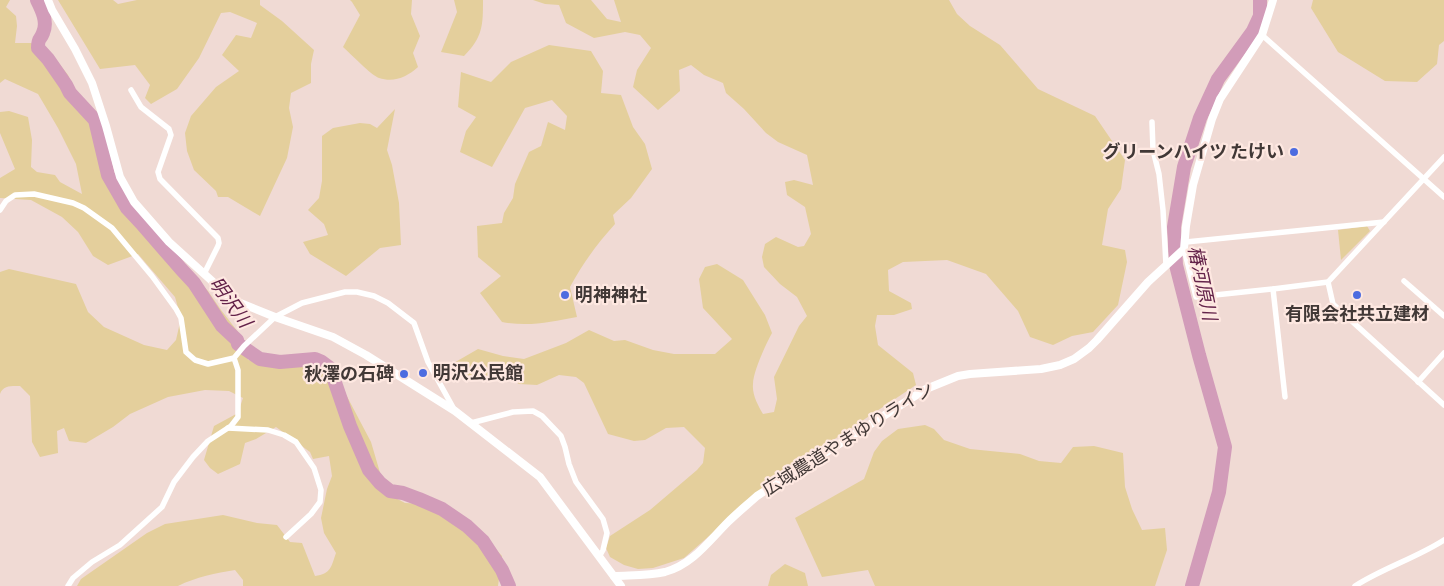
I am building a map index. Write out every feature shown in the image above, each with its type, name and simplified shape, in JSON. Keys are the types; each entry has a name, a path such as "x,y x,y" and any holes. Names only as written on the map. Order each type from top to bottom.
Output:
{"street":[{"path":"48,0 92,83 120,177 134,202 163,235 233,300 333,337 366,355 471,423 540,477 621,586"},
{"path":"1273,0 1262,35 1220,99 1193,185 1186,226 1185,246 1196,297 1328,282 1444,157"},
{"path":"1262,35 1444,197"},
{"path":"131,90 141,107 169,129 171,134 158,172 160,178 218,238 218,246 204,274"},
{"path":"1152,122 1152,150 1158,174 1168,263"},
{"path":"0,210 6,201 15,195 34,194 73,203 84,208 112,228 152,276 176,309 181,318 186,352 195,360 208,364 234,358 275,317 302,303 345,292 357,292 374,296 414,323 428,362 455,411"},
{"path":"1185,246 1384,222"},
{"name":"広域農道やまゆりライン","path":"614,576 666,572 694,558 734,516 757,496 926,388 958,376 1041,369 1074,359 1097,340 1148,282 1185,246"},
{"path":"1404,281 1444,316"},
{"path":"1328,282 1333,304 1444,405"},
{"path":"1273,289 1285,397"},
{"path":"1418,382 1444,353"},
{"path":"68,586 73,578 92,562 120,545 162,507 174,482 194,457 208,441 232,426 238,417 238,370 234,358"},
{"path":"471,423 513,412 532,412 542,416 561,436 576,482 603,519 607,533 603,550 599,557"},
{"path":"228,428 268,430 284,435 296,442 314,468 321,490 320,502 312,514 286,537"},
{"path":"1355,586 1444,540"}],"shaded area":[{"path":"0,0 10,0 6,7 16,16 15,43 31,43 46,47 68,75 77,95 99,119 114,175 129,203 176,258 208,291 242,337 248,360 319,367 342,387 371,442 386,493 405,503 442,505 473,524 502,556 498,586 243,586 243,580 235,570 206,576 178,586 77,586 81,579 147,533 165,524 223,515 257,523 277,525 290,542 302,543 315,576 324,574 330,569 336,553 324,533 321,518 327,489 332,476 329,456 313,459 310,452 276,427 245,443 240,464 218,474 210,468 204,460 214,426 238,413 243,398 229,391 205,390 168,397 130,414 86,443 69,441 64,428 57,431 58,453 40,457 32,442 30,396 20,386 11,386 3,389 0,394 0,272 9,269 76,284 88,312 104,327 144,345 167,350 176,340 181,318 175,297 138,254 108,265 93,256 78,232 62,217 31,200 0,198 0,178 15,169 0,133 0,112 9,111 28,117 32,140 31,167 37,172 55,175 60,182 82,194 76,164 38,94 5,79 0,83"},
{"path":"58,0 113,0 118,4 137,0 260,0 260,5 282,21 314,50 311,64 311,83 291,93 289,108 293,127 287,158 260,216 228,197 218,197 216,191 194,170 187,151 185,133 191,116 216,87 239,71 222,55 236,35 251,38 257,23 230,12 221,13 199,58 177,89 151,104 145,98 150,85 135,65 100,69"},
{"path":"350,0 412,0 411,14 420,36 413,53 418,67 400,78 390,80 379,78 366,69 343,47 360,15"},
{"path":"454,0 483,0 481,30 475,43 464,56 441,52 457,12"},
{"path":"533,0 591,0 607,19 621,22 614,0 949,0 957,14 970,26 1000,45 1038,89 1095,116 1125,160 1121,189 1108,209 1102,245 1125,250 1127,262 1118,305 1093,332 1072,336 1053,345 1030,337 1018,311 986,274 947,260 903,262 888,270 889,291 911,303 912,309 894,315 877,315 875,326 878,345 913,373 916,385 773,480 684,558 653,568 638,569 624,565 610,557 606,548 610,536 650,510 697,470 703,463 705,448 684,427 666,428 645,440 634,441 608,434 584,383 576,377 559,375 537,385 519,384 508,377 460,376 452,364 478,349 503,356 524,359 566,343 589,330 614,341 625,340 653,350 674,354 715,354 732,339 703,308 699,279 705,267 717,264 743,280 765,315 772,333 757,365 753,392 763,414 774,412 777,399 774,377 799,326 807,316 797,297 780,284 764,267 762,257 765,244 776,237 798,247 804,246 811,234 805,207 787,195 785,182 794,180 813,185 807,155 778,142 766,133 726,93 723,83 704,75 691,65 679,70 680,91 658,110 633,87 637,70 651,48 640,35 625,32 594,38 566,23 559,5 545,4"},
{"path":"1313,0 1444,0 1444,41 1439,45 1437,64 1417,82 1385,81 1338,52 1311,8"},
{"path":"549,45 591,51 603,71 601,93 621,95 633,127 645,144 652,169 631,198 613,215 615,224 591,254 570,287 577,317 531,324 502,322 480,293 501,276 478,257 477,226 502,223 504,213 513,198 515,184 529,152 541,146 548,122 565,130 567,116 552,100 525,108 492,167 460,152 466,131 476,117 458,107 461,72 491,82 511,62"},
{"path":"395,109 387,150 392,165 399,203 401,245 380,248 346,276 310,254 303,242 328,235 324,224 308,210 319,198 322,181 322,136 333,128 360,123 370,124 377,128"},
{"path":"1367,226 1370,231 1341,260 1338,230"},
{"path":"925,425 934,429 944,440 970,449 1020,454 1039,461 1061,463 1073,447 1094,446 1123,453 1125,487 1132,509 1142,530 1165,528 1167,550 1155,586 875,586 868,570 822,577 795,518 864,479 874,452 882,441 898,429"},
{"path":"785,564 805,573 808,586 768,586 771,575"}],"waterway":[{"name":"明沢川","path":"37,0 45,20 38,48 48,59 70,93 95,120 108,175 127,208 194,283 222,326 237,340 238,344 260,359 280,362 315,359 330,368 350,426 369,470 390,491 403,493 442,509 467,526 483,541 502,570 509,586"},
{"name":"椿河原川","path":"1192,586 1219,492 1225,447 1176,265 1174,227 1184,167 1200,118 1218,79 1253,31 1260,16 1260,0"}],"place":[{"name":"グリーンハイツ たけい","path":"1294,152"},
{"name":"明神神社","path":"565,295"},
{"name":"有限会社共立建材","path":"1357,295"},
{"name":"明沢公民館","path":"423,373"},
{"name":"秋澤の石碑","path":"404,374"}]}
